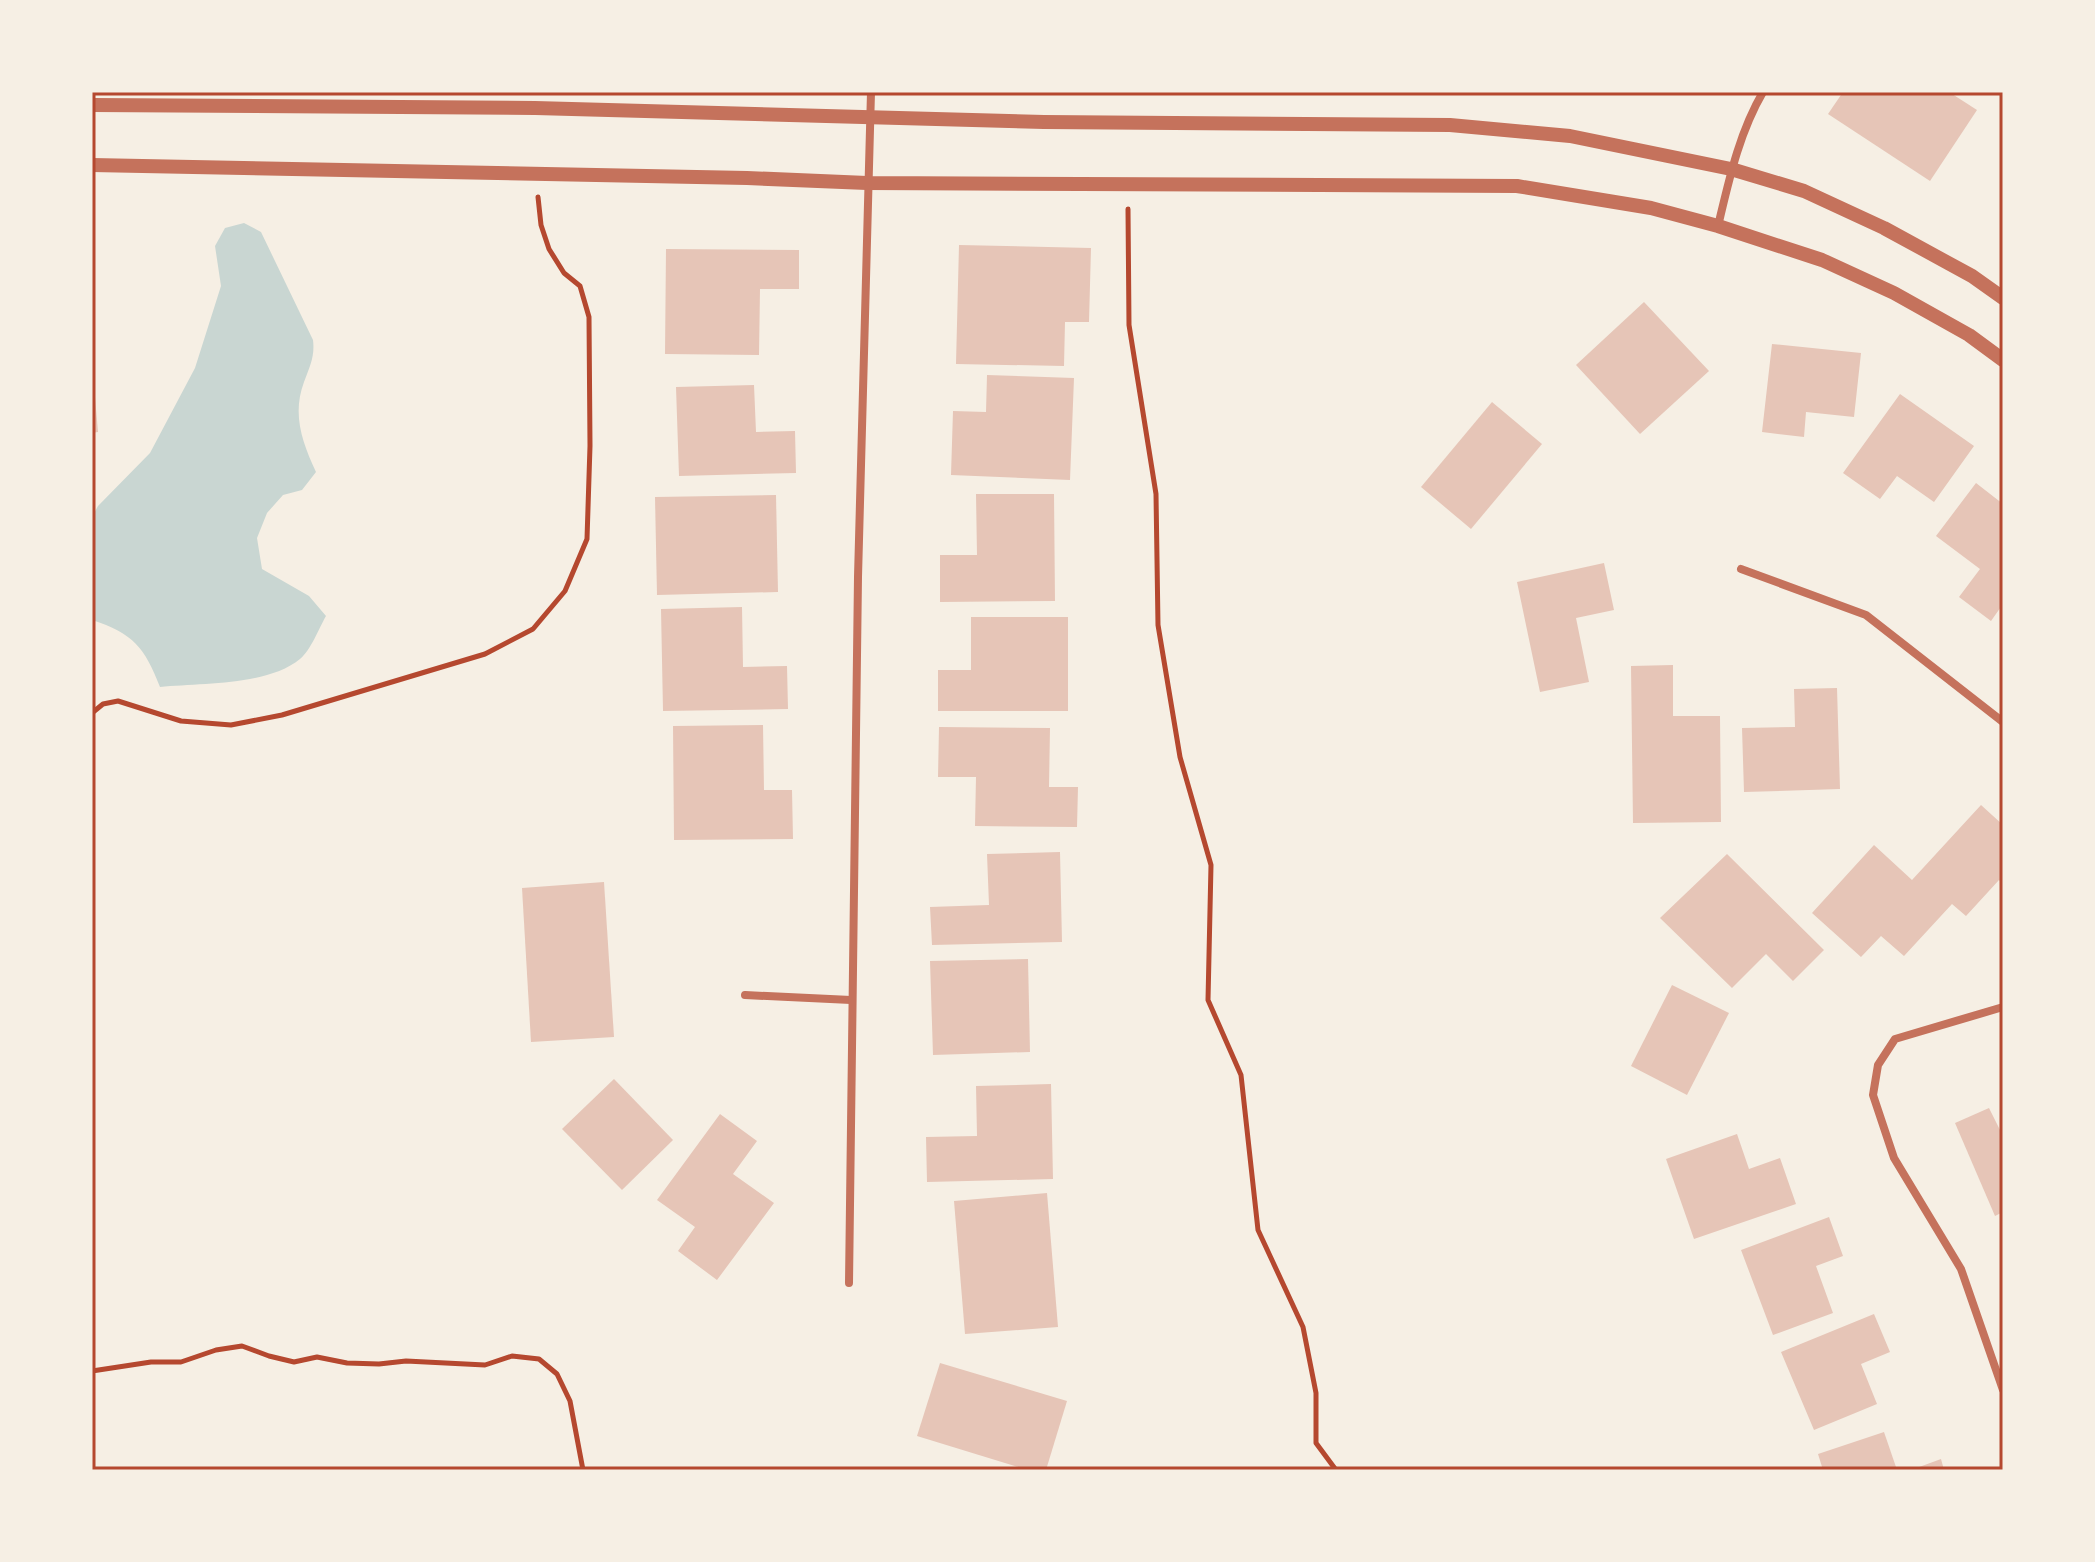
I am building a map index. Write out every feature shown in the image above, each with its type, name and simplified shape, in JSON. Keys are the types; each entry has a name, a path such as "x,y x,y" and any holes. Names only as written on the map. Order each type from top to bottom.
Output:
{"street":[{"path":"849,1283 851,1000 871,92"},
{"path":"1718,226 1731,169 1750,114 1763,92"},
{"path":"92,105 535,108 1044,122 1450,125 1570,136 1731,169 1804,191 1884,228 1972,276 2003,298"},
{"path":"92,165 867,183 1517,186 1651,208 1822,260 1894,293 1969,335 2003,360"},
{"path":"1741,569 1866,615 2003,722"},
{"path":"745,995 851,1000"},
{"path":"2003,1007 1895,1039 1878,1065 1873,1095 1894,1158 1961,1269 2003,1390"}],"path":[{"path":"92,713 103,704 118,701 181,721 231,725 282,715 485,654 533,629 565,591 587,539 589,317 580,286 564,273 549,249 541,225 535,174"},
{"path":"1129,185 1129,325 1156,494 1158,625 1180,757 1211,865 1208,1000 1241,1075 1258,1230 1303,1327 1316,1393 1316,1443 1336,1470"},
{"path":"92,1371 151,1362 181,1362 216,1350 242,1346 294,1362 317,1357 347,1363 406,1361 485,1365 512,1356 539,1359 557,1374 570,1401 583,1470"}],"shaded area":[{"path":"244,223 261,232 313,340 312,361 300,394 299,417 303,439 316,472 302,490 283,495 267,513 257,538 262,569 309,596 326,616 304,655 286,668 233,682 160,687 149,662 136,644 118,630 92,620 92,517 98,506 150,453 195,368 221,286 215,246 225,228"}],"building":[{"path":"1843,92 1949,92 1977,110 1930,181 1828,114"},
{"path":"959,245 1091,248 1089,322 1065,322 1064,366 956,364"},
{"path":"666,249 799,250 799,289 760,289 759,355 665,354"},
{"path":"1644,302 1709,371 1640,434 1576,365"},
{"path":"1772,344 1861,353 1854,417 1806,412 1804,437 1762,432"},
{"path":"987,375 1074,378 1070,480 951,475 953,411 986,412"},
{"path":"754,385 756,432 795,431 796,473 679,476 676,387"},
{"path":"92,386 98,432 92,433"},
{"path":"1900,394 1974,446 1934,502 1897,476 1880,499 1843,473"},
{"path":"1492,402 1542,444 1471,529 1421,487"},
{"path":"1976,483 2003,504 2003,604 1991,621 1959,597 1980,569 1936,536"},
{"path":"976,494 1054,494 1055,601 940,602 940,555 977,555"},
{"path":"776,495 778,592 657,595 655,497"},
{"path":"1604,563 1614,610 1576,618 1589,682 1540,692 1517,582"},
{"path":"742,607 743,667 787,666 788,709 663,711 661,609"},
{"path":"971,617 1068,617 1068,711 938,711 938,670 971,670"},
{"path":"1673,665 1673,716 1720,716 1721,822 1633,823 1631,666"},
{"path":"1837,688 1840,789 1744,792 1742,728 1795,727 1794,689"},
{"path":"763,725 764,790 792,790 793,839 674,840 673,726"},
{"path":"939,727 1050,728 1049,787 1078,787 1077,827 975,826 976,777 938,777"},
{"path":"1981,805 2003,825 2003,884 1999,880 1966,916 1952,904 1904,956 1881,936 1861,957 1812,913 1874,845 1912,880"},
{"path":"1060,852 1062,942 932,945 930,907 989,905 987,854"},
{"path":"1727,854 1824,950 1793,981 1766,954 1732,988 1660,918"},
{"path":"604,882 614,1037 531,1042 522,888"},
{"path":"1028,959 1030,1052 933,1055 930,961"},
{"path":"1672,985 1729,1013 1687,1095 1631,1066"},
{"path":"614,1079 673,1140 622,1190 562,1129"},
{"path":"1051,1084 1053,1179 927,1182 926,1137 977,1136 976,1086"},
{"path":"1989,1108 2003,1136 2003,1212 1995,1216 1955,1123"},
{"path":"720,1114 757,1141 733,1174 774,1203 717,1280 678,1251 695,1227 657,1200"},
{"path":"1737,1134 1749,1169 1780,1158 1796,1204 1694,1239 1666,1159"},
{"path":"1047,1193 1058,1327 965,1334 954,1201"},
{"path":"1829,1217 1843,1256 1816,1266 1833,1313 1773,1335 1741,1250"},
{"path":"1874,1314 1890,1352 1861,1364 1877,1404 1814,1430 1781,1352"},
{"path":"940,1363 1067,1401 1046,1470 1028,1470 917,1436"},
{"path":"1884,1432 1897,1470 1823,1470 1818,1454"},
{"path":"1941,1459 1944,1470 1911,1470"}]}
